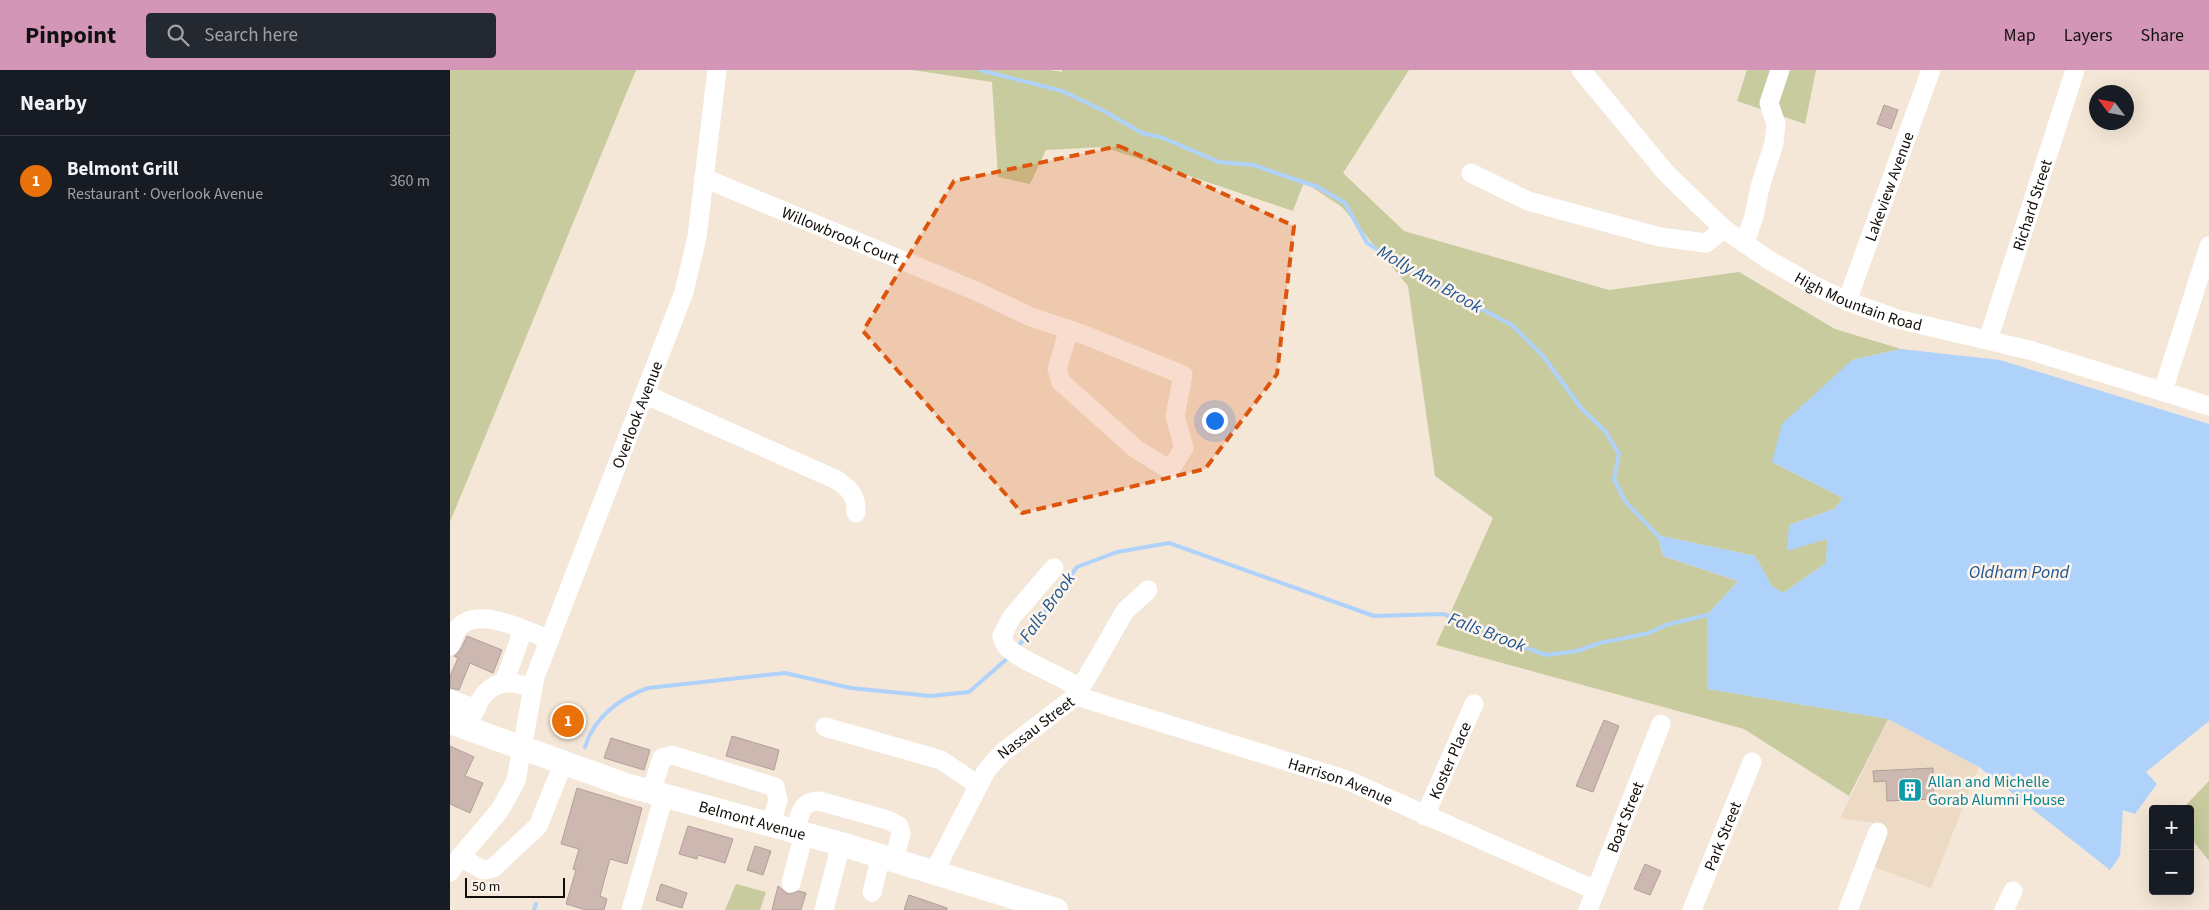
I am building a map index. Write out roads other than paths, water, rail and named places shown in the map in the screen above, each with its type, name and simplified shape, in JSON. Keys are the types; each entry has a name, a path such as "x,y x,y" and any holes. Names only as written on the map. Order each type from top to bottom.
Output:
{"main road":[{"name":"Belmont Avenue","path":"464,720 522,750 563,764 658,794 841,844 1056,910"}],"street":[{"name":"Overlook Avenue","path":"455,864 510,794 519,772 533,687 548,639 684,292 697,237 717,70"},
{"name":"High Mountain Road","path":"1581,70 1666,174 1724,229 1769,260 1847,301 1897,319 2029,350 2209,406"},
{"path":"1745,243 1774,143 1776,124 1769,103 1780,70"},
{"name":"Lakeview Avenue","path":"1847,301 1931,70"},
{"name":"Richard Street","path":"1988,340 2075,70"},
{"path":"1471,173 1528,201 1660,237 1706,243 1724,229"},
{"name":"Willowbrook Court","path":"704,178 976,291 1031,317 1069,329 1183,375 1175,416 1184,448 1170,470 1136,449 1061,382 1057,369 1069,329"},
{"path":"2163,391 2209,246"},
{"path":"644,394 837,480 850,489 857,502 856,513"},
{"name":"Harrison Avenue","path":"1054,568 1010,618 1002,636 1012,650 1061,676 1078,692 1282,762 1328,773 1596,890"},
{"name":"Nassau Street","path":"934,872 986,771 1003,752 1078,692 1125,611 1148,590"},
{"path":"450,646 458,628 471,620 485,618 548,639"},
{"path":"504,683 524,630"},
{"path":"450,699 464,720 480,698 493,688 504,683 533,687"},
{"name":"Koster Place","path":"1425,816 1474,704"},
{"name":"Boat Street","path":"1588,910 1661,724"},
{"path":"825,727 941,760 978,785"},
{"path":"631,910 658,794 662,758 672,755 775,787 778,800 771,825"},
{"name":"Park Street","path":"1692,910 1752,762"},
{"path":"455,864 483,870 493,868 538,826 563,764"},
{"path":"791,883 803,806 810,801 820,800 888,820 899,826 900,834 872,892"},
{"path":"1848,910 1878,832"},
{"path":"824,910 841,844"},
{"path":"2004,910 2013,891"}],"water":[{"name":"Oldham Pond","path":"1901,349 2000,360 2209,424 2209,721 2146,772 2157,784 2135,814 2123,810 2120,856 2110,870 1979,767 1888,719 1707,689 1707,615 1738,581 1663,556 1657,535 1755,556 1772,586 1783,593 1826,563 1827,539 1787,551 1789,525 1834,509 1843,498 1772,462 1782,424 1852,360"}],"waterway":[{"name":"Molly Ann Brook","path":"980,70 1062,91 1104,111 1142,133 1163,138 1219,162 1254,165 1318,187 1345,203 1367,243 1423,278 1512,325 1543,356 1581,408 1605,431 1619,454 1614,479 1625,501 1657,535"},
{"name":"Falls Brook","path":"1017,648 1077,567 1117,552 1169,543 1374,616 1443,614 1485,628 1516,644 1546,655 1577,651 1600,643 1649,633 1666,625 1707,615"},
{"name":"Falls Brook","path":"585,747 589,736 609,710 628,697 648,688 785,673 851,688 931,696 969,692 1009,657"},
{"name":"Falls Brook","path":"534,910 536,904"}],"place":[{"name":"Belmont Grill","path":"568,721"},
{"name":"Allan and Michelle Gorab Alumni House","path":"1910,790"}]}
